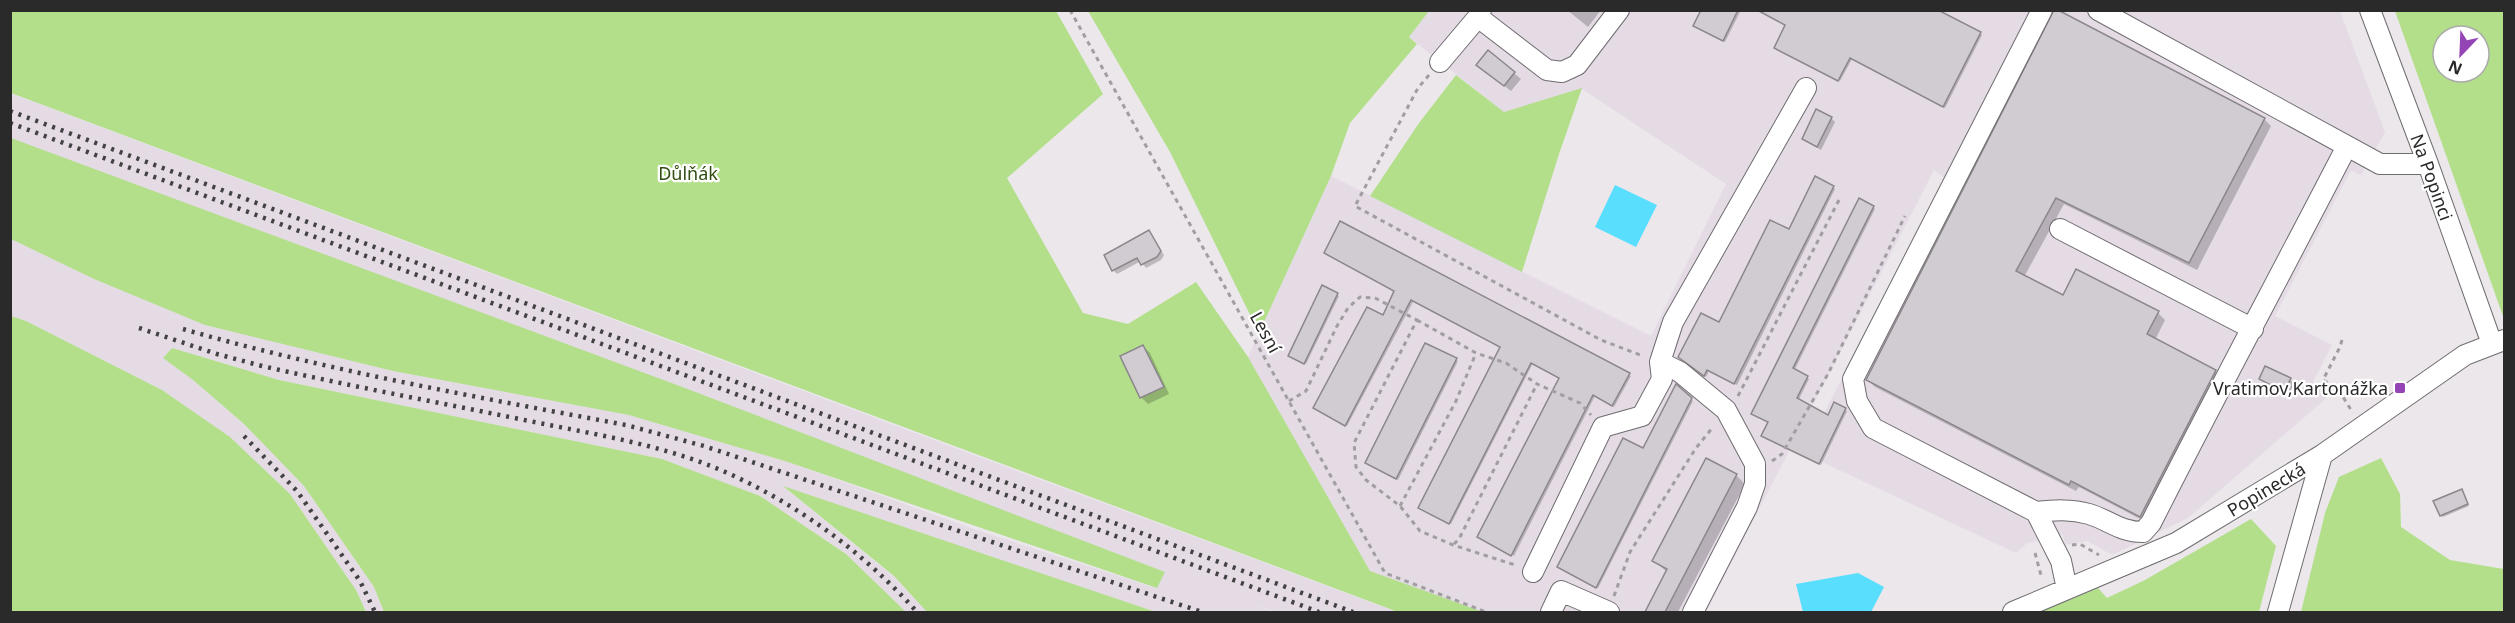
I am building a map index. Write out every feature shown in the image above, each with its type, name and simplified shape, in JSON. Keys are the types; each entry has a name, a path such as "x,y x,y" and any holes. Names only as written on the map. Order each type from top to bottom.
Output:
{"street":[{"path":"1440,62 1479,14 1547,70 1562,72 1577,65 1619,10"},
{"path":"2042,10 1853,379 1857,401 1873,428 2036,512 2066,510 2090,515 2128,532 2143,532 2151,523 2226,374 2253,329 2348,146"},
{"path":"2098,10 2380,164 2428,164"},
{"name":"Na Popinci","path":"2370,10 2498,342"},
{"path":"1533,572 1603,427 1641,416 1662,379 1660,362 1673,322 1806,88"},
{"path":"2060,229 2253,329"},
{"name":"Popinecká","path":"2013,612 2176,543 2322,455 2465,355 2498,342"},
{"path":"1660,362 1680,372 1726,410 1755,464 1755,484 1747,507 1693,612"},
{"path":"2278,612 2322,455"},
{"path":"2036,512 2056,548 2067,589"},
{"path":"1551,612 1561,591 1609,612"}],"path":[{"name":"Lesní","path":"1070,10 1385,573 1486,612"},
{"path":"1440,62 1418,88 1355,206 1601,340 1660,362"},
{"path":"1755,474 1782,454 1828,374 1905,216"},
{"path":"1289,401 1306,391 1348,308 1360,297 1375,298 1476,354 1506,363 1537,384 1580,403 1603,427"},
{"path":"1417,320 1354,443 1356,467 1366,480 1400,506 1420,531 1453,545 1533,572"},
{"path":"1400,506 1456,401 1476,354"},
{"path":"1453,545 1459,538 1537,384"},
{"path":"2045,598 2034,552 2080,544 2100,556"}],"shaded area":[{"path":"1429,11 2340,11 2385,132 2361,175 2350,172 2275,316 2332,345 2313,382 2331,394 2188,518 2112,555 2087,541 2065,545 2063,535 2027,543 2016,553 1820,461 1840,422 1824,413 1946,179 1934,170 1706,612 1476,612 1371,573 1248,357 1331,176 1651,336 1726,184 1582,89 1504,112 1409,37"},
{"path":"10,93 1397,612 1276,612 1254,604 1273,612 1156,612 785,488 894,577 927,612 906,612 846,554 760,496 662,459 279,380 172,348 163,358 193,380 244,424 304,486 374,587 384,612 366,612 356,590 290,494 230,437 162,390 26,321 11,316 11,239 94,279 205,325 393,371 629,415 788,462 977,530 1156,588 1165,572 11,139"}],"green space":[{"name":"Důlňák","path":"10,11 1056,11 1103,94 1007,178 1083,313 1128,324 1196,282 1248,357 1370,571 1483,612 1398,612 11,93"},
{"path":"1088,11 1429,11 1409,37 1417,44 1350,123 1331,176 1259,333 1170,152"},
{"path":"2395,11 2504,11 2504,319"},
{"path":"1456,75 1504,112 1582,88 1522,272 1370,196 1419,123"},
{"path":"11,138 685,388 1165,572 1157,588 788,462 629,415 393,371 205,325 94,279 11,239"},
{"path":"11,316 26,321 162,390 230,437 290,494 356,590 366,612 11,612"},
{"path":"172,348 279,380 662,459 760,496 846,554 906,612 384,612 374,587 304,486 244,424 193,380 163,358"},
{"path":"2381,458 2400,494 2401,527 2450,560 2504,569 2504,612 2301,612 2325,513 2339,477"},
{"path":"783,486 1156,612 927,612 894,576"},
{"path":"2251,519 2276,546 2259,612 2040,612 2098,588 2107,598 2145,580"}],"water":[{"path":"1615,185 1657,205 1636,247 1595,227"},
{"path":"1858,573 1884,587 1871,612 1803,612 1796,584"}],"building":[{"path":"1701,10 1738,10 1723,41 1693,26"},
{"path":"1757,10 1938,10 1981,32 1943,107 1850,58 1838,81 1774,48 1785,25"},
{"path":"2054,10 2058,10 2265,118 2189,263 2056,198 2016,271 2063,295 2076,269 2159,311 2147,334 2216,370 2140,517 2071,481 2069,485 1866,380"},
{"path":"1488,50 1515,72 1504,86 1476,65"},
{"path":"1816,109 1832,117 1817,147 1802,139"},
{"path":"1815,176 1834,186 1734,384 1707,370 1704,376 1678,357 1701,313 1719,322 1770,220 1789,229"},
{"path":"1859,198 1874,206 1793,368 1808,376 1797,398 1828,415 1834,402 1846,408 1819,464 1761,436 1768,422 1751,414"},
{"path":"1340,221 1630,373 1612,406 1593,395 1511,556 1477,537 1559,378 1531,363 1449,524 1418,508 1500,347 1411,300 1345,426 1313,408 1367,307 1383,315 1394,291 1324,253"},
{"path":"1149,230 1161,251 1157,257 1141,265 1137,258 1112,271 1104,255"},
{"path":"1322,285 1338,293 1304,364 1288,356"},
{"path":"1425,343 1457,358 1396,479 1365,463"},
{"path":"1143,345 1164,387 1140,398 1120,356"},
{"path":"2265,366 2291,378 2284,392 2259,379"},
{"path":"1676,384 1692,398 1596,588 1557,567 1623,438 1643,448"},
{"path":"1706,458 1737,474 1665,612 1645,612 1667,569 1652,561"},
{"path":"2462,489 2468,504 2440,516 2433,501"}],"railway":[{"path":"10,111 1353,612"},
{"path":"10,123 1319,612"},
{"path":"139,328 217,354 262,366 613,438 709,465 784,502 832,534 876,571 917,612"},
{"path":"183,329 293,358 626,425 704,446 1202,612"},
{"path":"244,436 297,491 360,581 375,612"}],"place":[{"name":"Vratimov,Kartonážka","path":"2400,388"}]}
